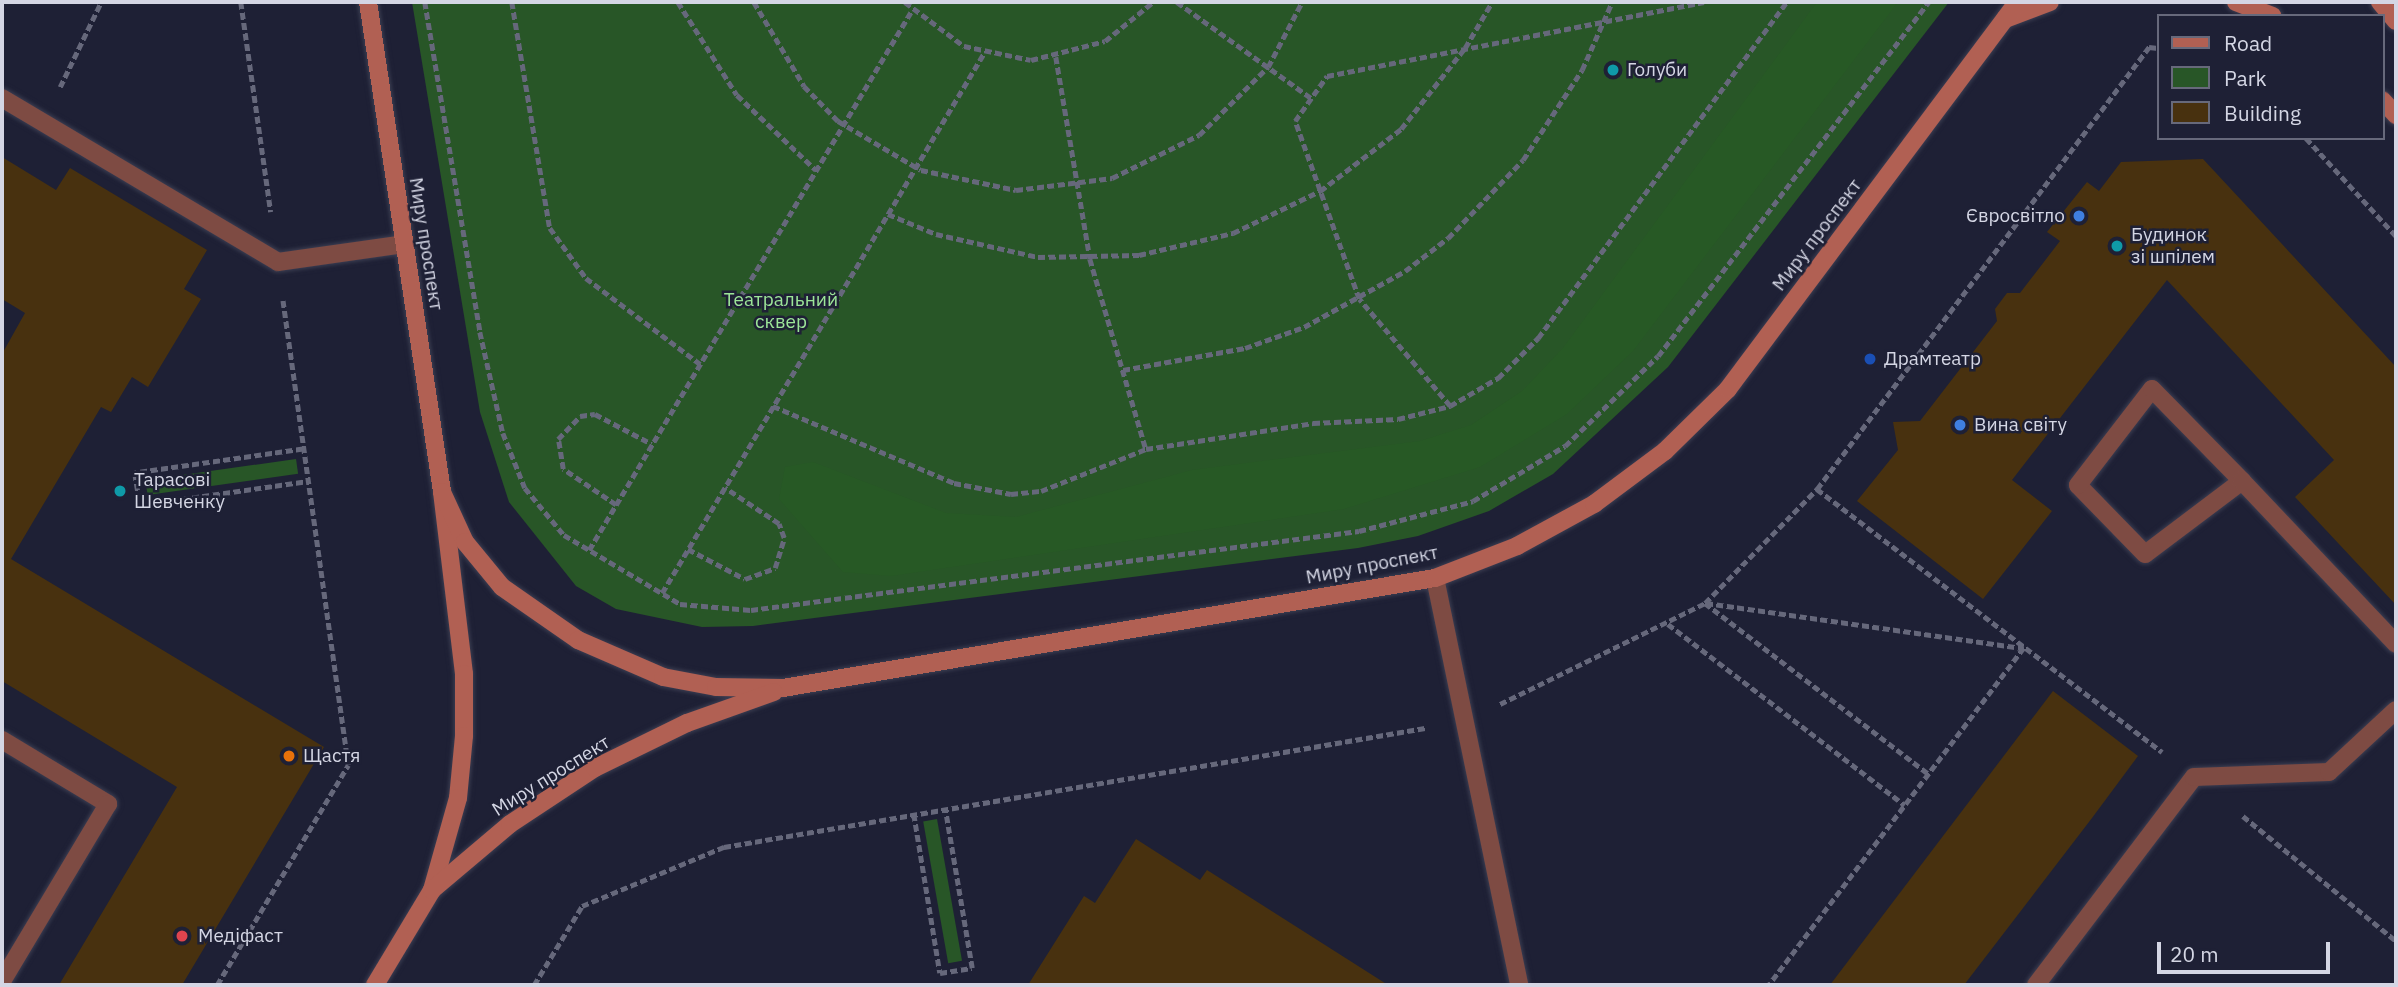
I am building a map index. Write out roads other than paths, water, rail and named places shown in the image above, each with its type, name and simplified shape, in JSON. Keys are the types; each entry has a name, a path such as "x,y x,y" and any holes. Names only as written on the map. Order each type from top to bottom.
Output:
{"main road":[{"name":"Миру проспект","path":"368,2 442,492 464,674 464,736 458,798 432,890 376,985"},
{"name":"Миру проспект","path":"442,492 465,542 493,578 578,640 663,677 716,687 783,688 1435,578 1528,540 1594,504 1665,452 1728,389 2018,2"},
{"path":"2005,19 2050,2"},
{"path":"2236,2 2267,14"},
{"path":"2380,2 2396,21"},
{"path":"2384,102 2396,115"},
{"name":"Миру проспект","path":"432,890 510,824 596,768 687,723 783,688"}],"lane":[{"path":"2,97 278,262 404,244"},
{"path":"2242,481 2145,554 2078,485 2152,388 2242,481 2396,644"},
{"path":"1435,578 1519,985"},
{"path":"2036,985 2194,777 2329,772 2396,710"},
{"path":"2,740 108,804 2,982"}],"place":[{"name":"Голуби","path":"1613,70"},
{"name":"Євросвітло","path":"2079,216"},
{"name":"Будинок зі шпілем","path":"2117,246"},
{"name":"Драмтеатр","path":"1870,359"},
{"name":"Вина світу","path":"1960,425"},
{"name":"Тарасові Шевченку","path":"120,491"},
{"name":"Щастя","path":"289,756"},
{"name":"Медіфаст","path":"182,936"}],"park label":[{"name":"Театральний сквер","path":"781,311"}]}
